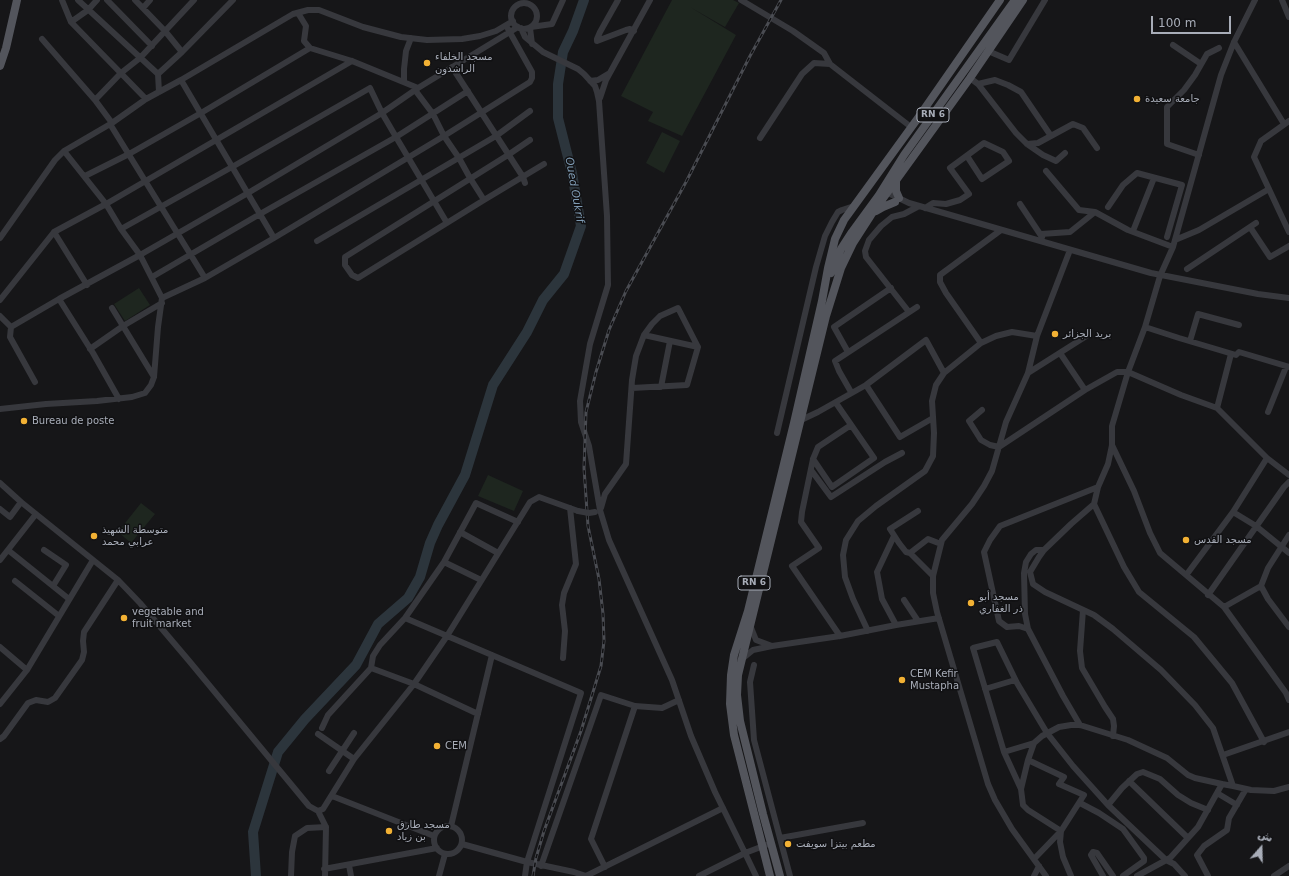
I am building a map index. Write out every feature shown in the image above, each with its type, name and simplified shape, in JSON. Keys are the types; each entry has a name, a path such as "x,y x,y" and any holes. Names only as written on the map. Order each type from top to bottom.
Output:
{"main road":[{"path":"0,66 6,48 17,0"},
{"path":"824,291 835,239 840,226 1000,0"},
{"name":"RN 6","path":"770,876 732,720 730,704 731,675 734,656 744,641 750,625 799,417 824,291 836,259 852,232 896,180 970,78 988,51 1014,0"},
{"name":"RN 6","path":"780,876 740,721 737,695 738,675 742,659 748,611 826,316 841,268 853,243 871,215 904,155 1002,25 1024,0"},
{"path":"871,215 897,200 896,180"},
{"path":"848,214 853,243"}],"street":[{"path":"62,0 72,22 146,99"},
{"path":"78,0 158,74 159,92"},
{"path":"72,22 88,10 97,0"},
{"path":"107,0 152,46"},
{"path":"135,0 165,31 182,52"},
{"path":"143,8 150,0"},
{"path":"96,100 121,73 152,46 194,0"},
{"path":"158,74 233,0"},
{"path":"521,0 512,12 513,21 525,37 543,52 578,69 598,92 607,216 608,285 590,344 580,401 580,422 589,446 597,511 672,680 691,736 715,792 756,876"},
{"path":"530,27 536,21 536,12 533,0"},
{"path":"11,327 248,193 382,113 417,89 510,32 519,28 548,26 553,23 563,0"},
{"path":"618,0 600,32 597,41 626,30 630,29 634,31"},
{"path":"599,101 602,90 611,72 650,0"},
{"path":"741,0 793,31 824,53 830,64 911,127"},
{"path":"988,51 1009,60 1045,0"},
{"path":"1233,786 1213,728 1162,670 1094,615 1045,592 1033,584 1030,572 1044,550 1094,504 1098,487 1108,464 1112,445 1112,426 1128,372 1145,327 1160,276 1173,247 1221,75 1234,42 1256,0"},
{"path":"1282,0 1289,17"},
{"path":"516,7 529,4 548,26"},
{"path":"0,238 55,160 64,151 111,123 146,99 293,14 308,10 319,10 363,27 401,37 427,40 470,38 489,34 513,21"},
{"path":"298,13 306,26 304,41 310,48 352,61 404,82 417,89 484,200"},
{"path":"90,349 162,301 274,238 408,158 530,82 532,72 506,26"},
{"path":"530,27 532,44"},
{"path":"404,82 406,51 411,38"},
{"path":"42,39 96,100 205,278"},
{"path":"1234,42 1286,123 1261,141 1254,157 1289,232"},
{"path":"1173,45 1201,64"},
{"path":"85,176 129,154 310,48"},
{"path":"1199,155 1168,144 1167,107 1184,90 1207,54 1219,48"},
{"path":"0,300 54,232 106,204 352,61"},
{"path":"760,138 802,74 814,63 830,64"},
{"path":"452,67 524,180"},
{"path":"590,81 598,80 611,72"},
{"path":"970,78 978,84 1016,133 1027,144 1043,155 1056,161 1065,153"},
{"path":"181,80 274,238"},
{"path":"978,84 995,80 1021,92 1051,136"},
{"path":"121,228 232,167 370,88 382,113 447,223"},
{"path":"152,277 396,137 468,91"},
{"path":"317,241 496,136 530,111"},
{"path":"1027,144 1038,143 1073,124 1083,128 1097,148"},
{"path":"530,140 345,258 345,265 352,275 358,278 484,200 524,180 544,164"},
{"path":"909,312 866,257 865,251 869,240 881,226 892,217 933,203 946,204 960,200 969,194 950,168 984,143 1003,152 1009,160 982,179 967,156"},
{"path":"0,409 132,397 145,393 151,385 154,377 158,327 162,301 152,277 140,255 106,204 64,151"},
{"path":"1046,171 1079,210 1095,212 1133,232 1173,247"},
{"path":"1108,207 1123,185 1137,173 1182,185 1167,237"},
{"path":"1133,232 1154,178"},
{"path":"1175,240 1199,230 1269,189"},
{"path":"883,194 897,200 1160,276 1258,294 1289,298"},
{"path":"1020,204 1047,243"},
{"path":"776,433 804,322 816,267 825,236 838,212 854,206"},
{"path":"1041,234 1070,232 1095,212"},
{"path":"1187,269 1256,223"},
{"path":"1250,227 1270,257 1289,246"},
{"path":"981,343 946,293 940,282 940,275 1001,230"},
{"path":"54,232 87,285"},
{"path":"1046,876 1012,829 995,800 988,784 939,618 933,593 933,576 941,544 955,523 972,504 992,471 1006,422 1028,373 1037,336 1070,250"},
{"path":"848,352 834,327 891,288"},
{"path":"59,299 119,399"},
{"path":"851,392 835,361 917,307"},
{"path":"112,308 154,377"},
{"path":"318,811 323,809 354,759 414,684 447,636 530,502 539,497 589,514 597,511 605,494 626,464 632,388 636,356 644,335 660,316 678,308 698,347 687,385 632,388"},
{"path":"1190,342 1198,314 1239,325"},
{"path":"0,316 11,327"},
{"path":"804,322 816,326"},
{"path":"11,327 10,337 35,382"},
{"path":"1145,327 1231,354 1236,355 1239,352 1288,367 1268,412"},
{"path":"868,631 844,577 844,554 846,540 858,521 876,506 926,471 933,456 934,433 932,401 936,384 944,373 981,343 996,336 1012,332 1037,336"},
{"path":"644,335 698,347"},
{"path":"1028,373 1088,335"},
{"path":"799,417 836,402 851,392 866,385 926,340 944,373"},
{"path":"661,387 670,341"},
{"path":"1060,353 1085,390"},
{"path":"1217,408 1231,354"},
{"path":"982,410 969,421 980,440 990,445 999,447 1085,390 1117,372 1128,372 1181,395 1217,408 1266,458 1289,475"},
{"path":"866,385 900,437 933,418"},
{"path":"813,458 832,487 874,458 836,402"},
{"path":"840,636 792,566 819,548 801,522 813,458 818,447 852,425"},
{"path":"1112,445 1134,491 1150,533 1160,553 1187,574 1208,595 1224,607 1287,692 1289,700"},
{"path":"811,470 831,497 885,462 902,453"},
{"path":"1187,574 1233,512 1266,458"},
{"path":"1208,595 1289,482"},
{"path":"0,483 21,502 118,580 140,603 190,662 288,782 309,806 318,811 326,827 325,873 349,865 437,848"},
{"path":"1028,629 1019,626 1007,627 999,621 984,552 1000,526 1098,487"},
{"path":"0,509 10,517 21,502"},
{"path":"322,728 328,715 371,668 373,656 380,645 405,618 444,562 476,503 518,522"},
{"path":"1094,504 1124,567 1139,592 1194,638 1232,683 1264,742"},
{"path":"563,658 565,631 562,605 564,593 576,564 570,508"},
{"path":"918,511 890,529 906,552 910,552 933,576"},
{"path":"1233,512 1256,526 1289,553"},
{"path":"0,560 36,514"},
{"path":"460,532 498,553"},
{"path":"1224,607 1261,586 1268,568 1289,535"},
{"path":"894,536 877,572 882,599 896,625"},
{"path":"910,552 928,539 941,544"},
{"path":"8,550 69,599"},
{"path":"44,550 66,565 53,586"},
{"path":"1044,550 1036,550 1031,554 1026,562 1024,573 1025,614 1028,629 1080,725"},
{"path":"0,704 27,670 93,560"},
{"path":"444,562 481,580"},
{"path":"0,739 4,736 28,703 36,700 48,702 55,698 82,660 84,652 84,632 118,580"},
{"path":"15,581 59,616"},
{"path":"1261,586 1289,627"},
{"path":"904,600 918,621"},
{"path":"1083,610 1080,651 1082,668 1113,719 1114,726 1112,736"},
{"path":"405,618 581,693 527,862 525,876"},
{"path":"742,659 754,650 772,646 840,636 939,618"},
{"path":"750,625 756,640"},
{"path":"744,641 756,640 772,646"},
{"path":"744,641 754,650"},
{"path":"1062,831 1028,810 1023,805 1021,789 1004,752 973,648 997,642 1015,680 1047,733 1073,766 1108,805 1166,860 1174,864 1185,876"},
{"path":"0,647 27,670"},
{"path":"451,826 492,655"},
{"path":"754,665 750,682 754,740 790,876"},
{"path":"371,668 414,684 478,714"},
{"path":"985,689 1015,680"},
{"path":"541,866 601,695 635,706 662,708 679,700"},
{"path":"604,867 590,838 635,706"},
{"path":"1004,752 1034,743 1047,733 1059,728 1071,725 1080,725 1128,740 1155,752 1166,758 1188,775 1195,778 1246,789 1274,791 1289,787"},
{"path":"1223,755 1264,742 1289,732"},
{"path":"329,771 354,733"},
{"path":"318,734 354,759"},
{"path":"1021,789 1034,743"},
{"path":"1028,760 1064,777 1059,784 1084,795 1062,831 1034,859"},
{"path":"1108,805 1122,788 1137,774 1143,772 1160,779 1178,795 1191,803 1208,810"},
{"path":"1129,782 1188,838"},
{"path":"1137,876 1170,858 1198,827 1222,784"},
{"path":"1208,876 1197,856 1204,846 1226,830 1230,818 1246,789"},
{"path":"1217,793 1237,805"},
{"path":"332,796 434,836"},
{"path":"1080,803 1099,813 1123,829 1144,858 1144,861 1123,876"},
{"path":"462,844 541,866 574,872 586,876 723,808"},
{"path":"780,838 862,823"},
{"path":"451,826 456,828 461,835 462,844 456,851 445,854 437,848 434,836 439,829 451,826"},
{"path":"291,876 292,852 295,836 306,828 326,827"},
{"path":"1062,831 1060,842 1063,857 1071,876"},
{"path":"699,876 745,853 771,843"},
{"path":"1102,876 1091,855 1094,852 1097,853 1113,876"},
{"path":"439,876 445,854"},
{"path":"349,865 351,876"},
{"path":"1034,876 1039,866"},
{"path":"1274,876 1287,867 1289,874"}],"shaded area":[{"path":"672,0 733,0 739,3 725,27 690,7 736,35 682,136 648,121 653,112 621,96"},
{"path":"662,132 680,141 664,173 646,163"},
{"path":"139,288 150,305 125,321 114,304"},
{"path":"488,475 523,491 514,511 478,496"},
{"path":"141,503 155,514 131,543 118,532"}],"waterway":[{"name":"Oued Oukrif","path":"256,876 253,832 278,752 305,719 356,665 378,624 408,598 420,577 430,543 438,525 465,475 493,385 527,332 543,300 564,274 581,226 572,173 558,118 558,84 563,52 573,31 584,0"}],"railway":[{"path":"533,876 536,858 544,831 581,731 601,666 604,641 603,614 599,579 588,526 584,468 586,412 596,372 609,330 626,291 686,182 750,56 781,0"}],"place":[{"name":"مسجد الخلفاء الراشدون","path":"427,63"},
{"name":"جامعة سعيدة","path":"1137,99"},
{"name":"بريد الجزائر","path":"1055,334"},
{"name":"Bureau de poste","path":"24,421"},
{"name":"متوسطة الشهيذ عرابي محمد","path":"94,536"},
{"name":"مسجد القدس","path":"1186,540"},
{"name":"مسجد أبو ذر الغفاري","path":"971,603"},
{"name":"vegetable and fruit market","path":"124,618"},
{"name":"CEM Kefir Mustapha","path":"902,680"},
{"name":"CEM","path":"437,746"},
{"name":"مسجد طارق بن زياد","path":"389,831"},
{"name":"مطعم بيتزا سويفت","path":"788,844"}]}
